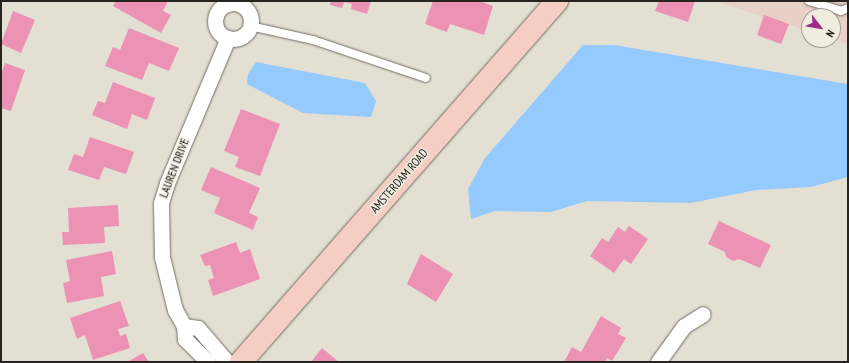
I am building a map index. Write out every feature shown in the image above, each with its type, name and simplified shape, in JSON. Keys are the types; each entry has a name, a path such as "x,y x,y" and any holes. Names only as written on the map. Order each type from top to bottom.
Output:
{"main road":[{"name":"AMSTERDAM ROAD","path":"241,362 557,1"}],"street":[{"path":"230,3 242,5 250,14 250,26 238,38 228,38 222,35 216,25 216,13 225,5 230,3"},
{"name":"LAUREN DRIVE","path":"208,362 185,339 184,326 175,310 162,257 161,203 228,38"},
{"path":"658,362 684,326 703,314"},
{"path":"184,326 198,328 227,362"}],"lane":[{"path":"809,1 841,11 848,8"},
{"path":"250,26 313,40 426,78"}],"shaded area":[{"path":"715,1 848,1 848,44 841,42 841,8 801,8 801,28"}],"water":[{"path":"583,45 614,45 848,84 848,177 811,187 756,190 691,203 587,201 551,212 495,211 471,219 468,189 485,158"},
{"path":"256,62 365,83 376,101 371,117 303,113 247,84 248,74"}],"building":[{"path":"116,1 168,1 163,11 171,15 161,33 113,6"},
{"path":"331,1 371,1 367,14 351,9 352,4 344,2 342,8 330,5"},
{"path":"433,1 479,1 493,6 484,35 450,24 447,32 425,24"},
{"path":"659,1 695,1 688,22 655,11"},
{"path":"13,11 35,20 21,53 1,44"},
{"path":"764,15 789,24 781,44 757,35"},
{"path":"129,28 179,48 169,71 149,63 142,80 105,66 113,47 120,50"},
{"path":"5,63 25,70 11,111 1,108 1,74"},
{"path":"113,82 155,98 147,120 132,114 127,129 92,115 98,101 105,103"},
{"path":"241,109 280,124 260,176 235,167 239,157 224,151"},
{"path":"90,137 134,152 126,174 104,167 99,180 68,170 74,154 83,157"},
{"path":"211,167 260,188 249,213 258,217 253,230 214,213 220,198 201,190"},
{"path":"118,205 119,226 104,227 105,243 63,245 62,232 69,232 68,208"},
{"path":"719,221 771,245 760,268 739,259 733,261 726,257 725,252 708,244"},
{"path":"629,226 648,239 631,264 624,259 614,273 590,256 602,238 608,242 618,227 625,232"},
{"path":"236,242 240,253 250,249 260,279 213,296 208,280 214,278 210,265 205,266 200,255"},
{"path":"112,251 116,274 101,277 104,296 67,303 63,283 70,281 66,260"},
{"path":"421,254 453,274 436,302 407,284"},
{"path":"120,301 129,326 118,329 120,336 126,334 130,348 93,360 85,335 77,339 70,318"},
{"path":"601,316 621,328 618,334 626,338 612,361 607,358 605,362 564,362 572,347 581,352"},
{"path":"322,348 339,362 311,362"},
{"path":"143,353 149,362 127,362"}]}
